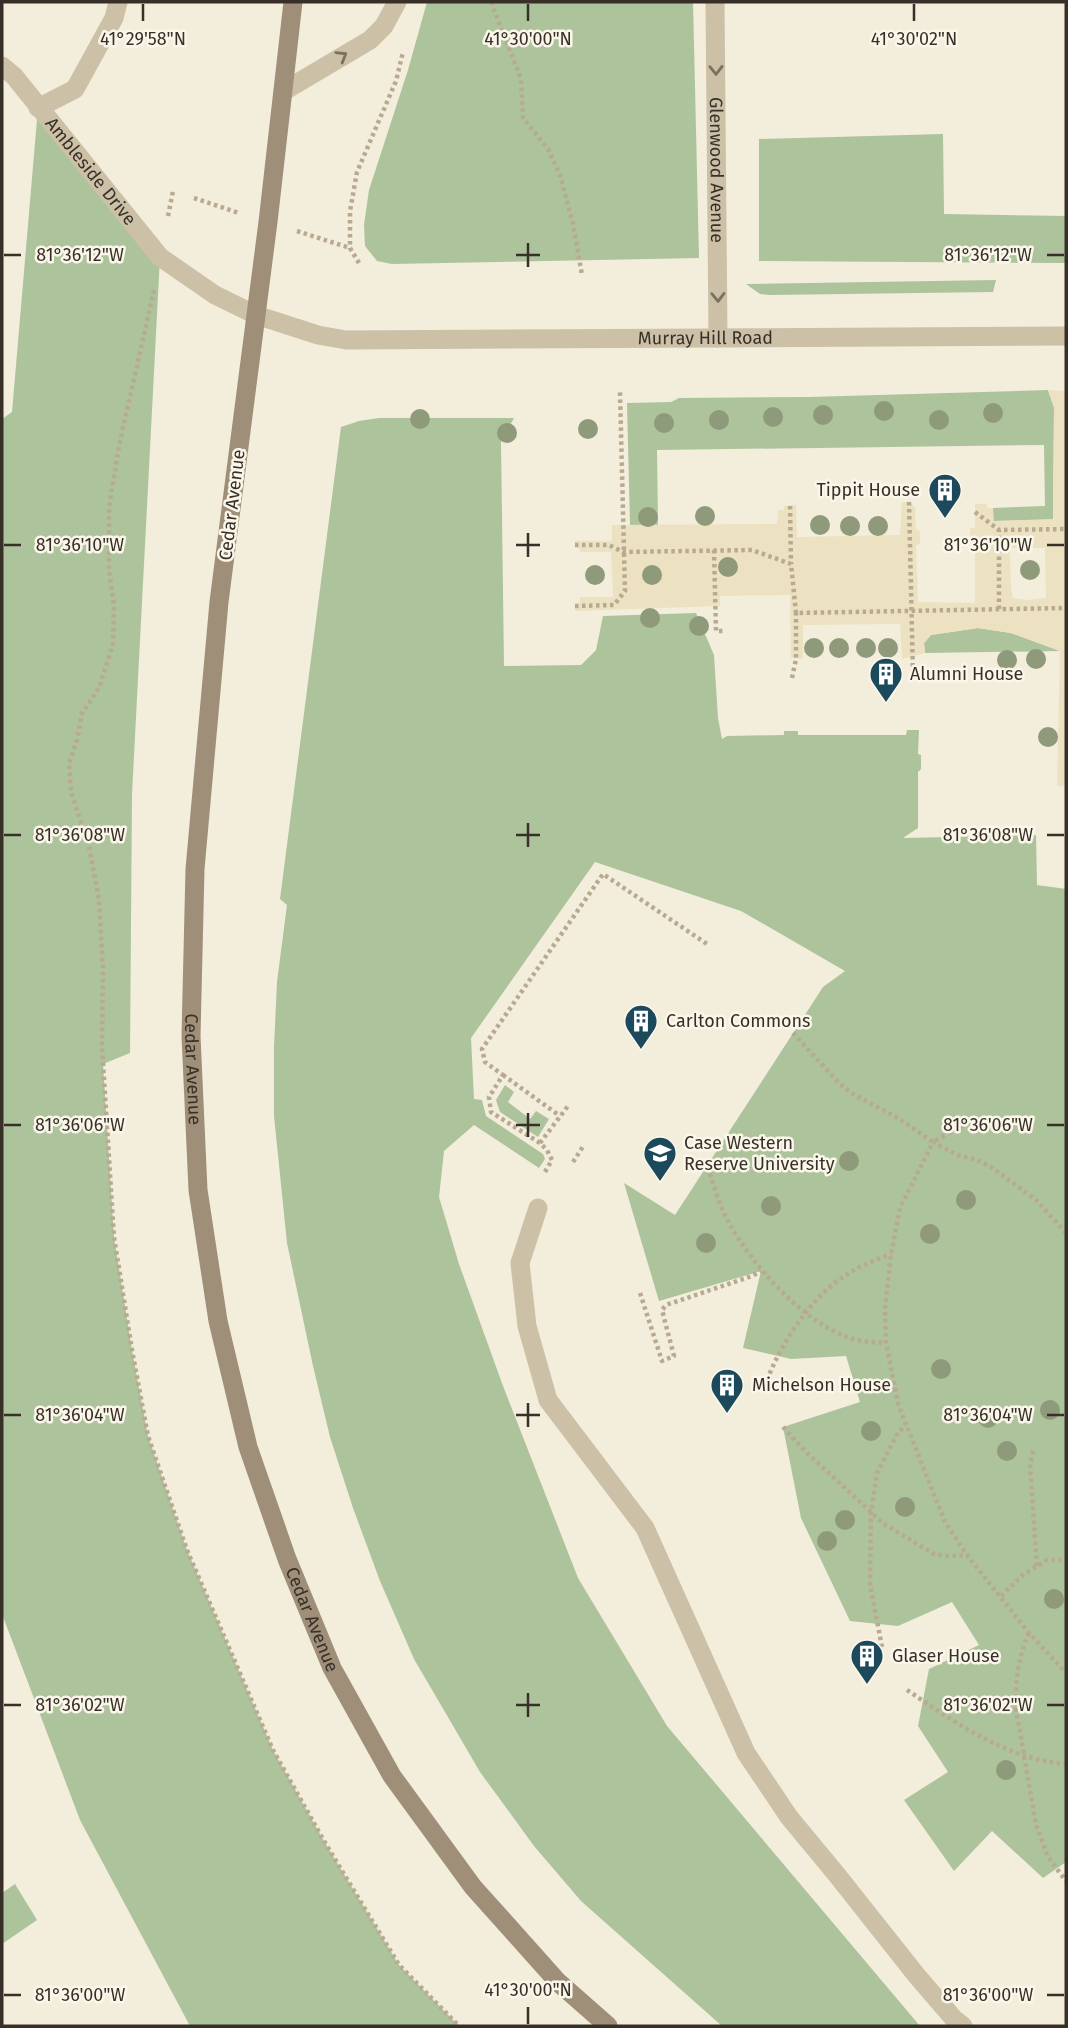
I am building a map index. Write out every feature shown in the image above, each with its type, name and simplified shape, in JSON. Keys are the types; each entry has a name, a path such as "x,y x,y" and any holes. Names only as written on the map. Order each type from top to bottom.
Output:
{"main road":[{"name":"Cedar Avenue","path":"293,2 219,602 195,869 191,1036 198,1190 218,1321 248,1447 287,1559 338,1680 392,1776 473,1887 558,1982 608,2026"}],"street":[{"path":"38,108 75,89 114,18 118,2"},
{"path":"284,91 370,40 384,26 397,2"},
{"name":"Glenwood Avenue","path":"715,2 718,338"},
{"name":"Ambleside Drive","path":"2,66 14,76 160,257 215,295 256,315 318,335 346,340"},
{"name":"Murray Hill Road","path":"346,340 1066,336"},
{"path":"538,1208 520,1264 527,1326 548,1400 645,1528 746,1753 789,1817 917,1976 963,2026"}],"path":[{"path":"491,2 521,79 523,118 548,149 560,175 573,224 582,275"},
{"path":"359,263 350,248 351,211 357,172 396,81 405,44"},
{"path":"575,606 614,605 625,591 620,392"},
{"path":"909,502 913,676"},
{"path":"790,506 791,564 796,613 796,659 792,678"},
{"path":"975,512 999,530 1066,529"},
{"path":"999,530 999,610"},
{"path":"575,545 610,545 623,552 752,551 791,564"},
{"path":"714,551 716,631 724,631"},
{"path":"796,613 1066,608"},
{"path":"560,1116 485,1062 482,1049 603,874 707,944"},
{"path":"793,1033 851,1093 898,1118 957,1155 991,1167 1036,1200 1066,1233"},
{"path":"503,1075 489,1097 491,1112 547,1150 552,1160 545,1172"},
{"path":"540,1143 568,1106"},
{"path":"976,1118 933,1142 900,1208 891,1254 885,1309 886,1343 898,1404 945,1522 967,1555 1029,1633 1066,1673"},
{"path":"573,1162 584,1145"},
{"path":"708,1167 727,1222 761,1271 806,1314 836,1332 852,1339 886,1343"},
{"path":"767,1380 786,1340 824,1293 844,1275 891,1254"},
{"path":"640,1293 662,1361 674,1356 662,1310 666,1305 761,1271"},
{"path":"882,1647 870,1584 871,1513 877,1473 896,1436 905,1425"},
{"path":"783,1427 807,1453 884,1524 934,1554 967,1555"},
{"path":"1033,1451 1030,1465 1037,1567"},
{"path":"1001,1597 1023,1574 1047,1560 1066,1560"},
{"path":"1029,1633 1023,1646 1016,1709 1036,1825 1048,1857 1066,1881"},
{"path":"907,1690 957,1724 1024,1757 1066,1764"}],"green space":[{"path":"427,2 693,2 699,258 392,264 377,261 365,246 364,225 369,190"},
{"path":"38,108 160,257 132,794 130,1053 103,1064 114,1237 148,1436 187,1550 273,1750 399,1965 459,2026 190,2026 80,1820 2,1614 2,419 12,412"},
{"path":"943,134 944,214 1066,216 1066,263 759,261 759,139"},
{"path":"996,280 993,292 770,295 760,294 746,284"},
{"path":"1048,390 1054,407 1053,520 993,521 993,508 1045,506 1044,445 657,450 658,525 630,525 627,403 671,402 679,398"},
{"path":"379,418 514,418 501,442 504,666 581,665 596,650 603,616 696,613 714,655 722,739 727,736 784,735 784,731 798,731 798,735 906,735 907,730 919,730 918,754 921,755 921,769 918,772 918,828 903,838 1036,835 1037,885 1066,889 1066,1862 1043,1878 992,1831 954,1871 904,1800 948,1772 918,1726 929,1669 979,1645 952,1602 898,1626 850,1621 801,1518 783,1427 860,1402 846,1356 791,1359 743,1348 761,1271 659,1301 624,1183 675,1215 823,987 845,971 741,911 595,862 471,1038 474,1099 482,1100 486,1116 543,1154 545,1159 539,1168 474,1125 444,1151 439,1197 459,1264 578,1578 667,1726 920,2026 722,2026 581,1901 534,1846 480,1772 414,1659 380,1581 353,1508 330,1437 287,1243 274,1116 274,1047 277,982 287,905 280,899 341,427"},
{"path":"978,628 1011,633 1060,651 925,653 924,643 931,635"},
{"path":"505,1085 514,1092 508,1102 530,1119 536,1111 549,1119 538,1137 500,1112 496,1100"},
{"path":"15,1884 37,1920 2,1944 2,1893"}],"shaded area":[{"path":"1048,390 1066,391 1066,786 1057,786 1060,651 1011,633 978,628 931,635 924,643 925,653 902,659 900,624 803,625 803,659 791,658 790,595 720,596 720,606 575,611 580,597 613,597 611,552 580,552 575,545 575,541 612,541 612,525 777,524 778,510 784,510 784,506 796,505 797,537 900,535 902,502 909,502 915,507 916,529 920,531 920,544 916,545 918,602 975,603 975,545 971,544 970,528 975,528 975,504 987,504 987,508 993,508 994,521 1053,519 1054,408","holes":["1012,548 1045,548 1046,598 1013,598"]}],"place":[{"name":"Tippit House","path":"945,520"},
{"name":"Alumni House","path":"886,704"},
{"name":"Carlton Commons","path":"641,1051"},
{"name":"Case Western Reserve University","path":"660,1183"},
{"name":"Michelson House","path":"727,1415"},
{"name":"Glaser House","path":"867,1686"}]}
